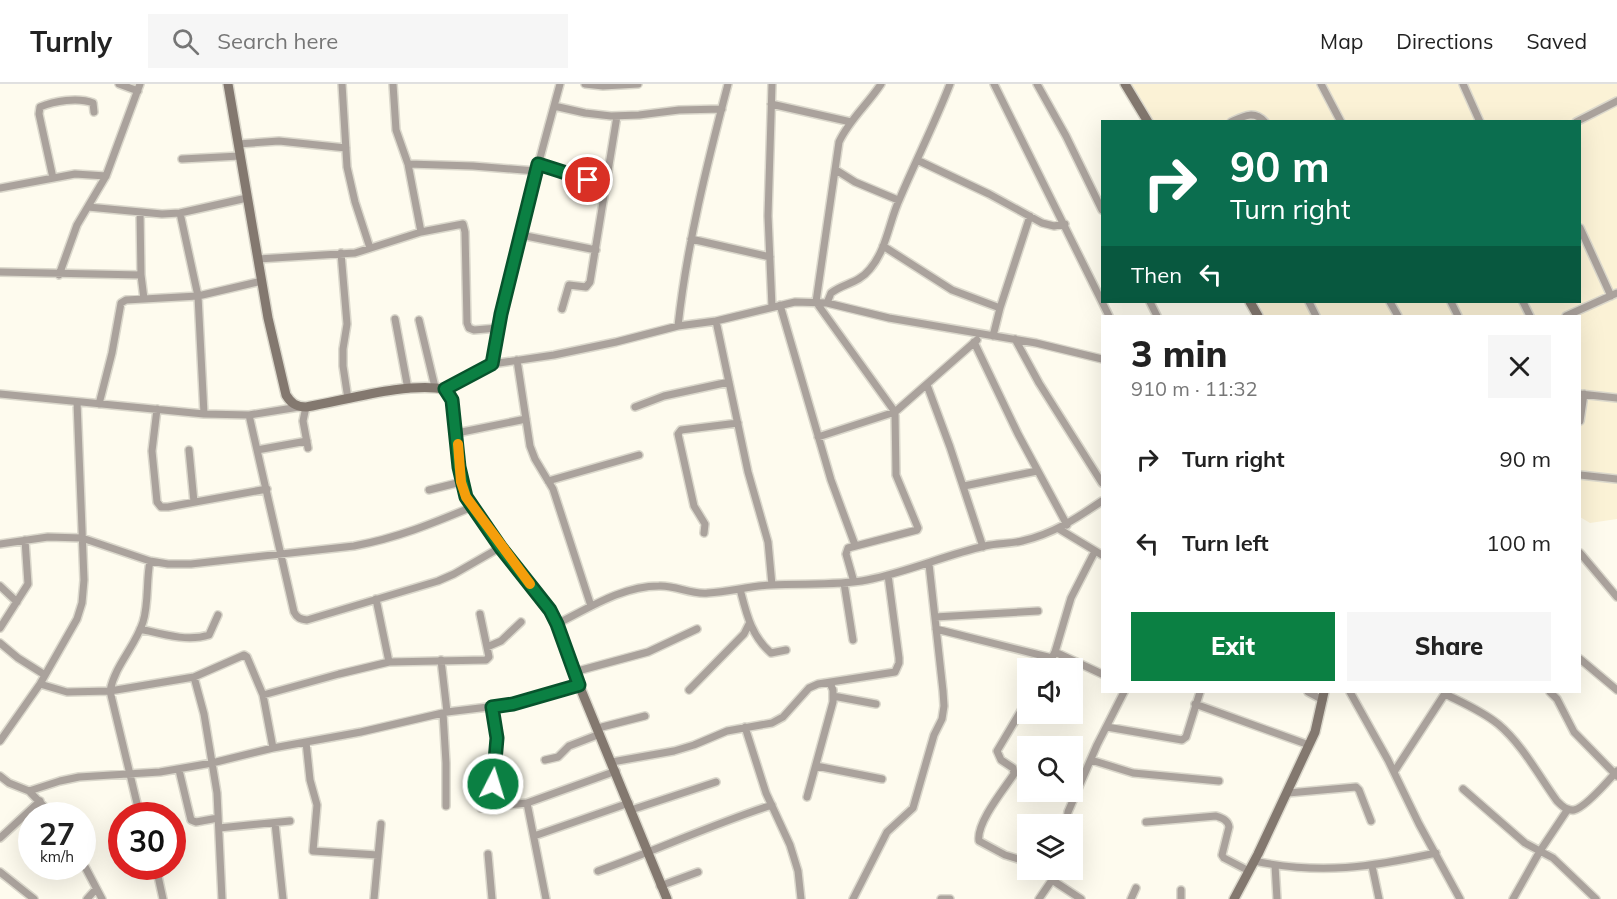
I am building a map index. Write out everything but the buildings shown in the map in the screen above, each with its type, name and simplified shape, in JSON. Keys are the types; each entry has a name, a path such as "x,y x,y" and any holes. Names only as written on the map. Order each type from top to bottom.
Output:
{"street":[{"path":"59,275 77,225 106,176 139,87 119,84"},
{"path":"228,84 262,281 286,395 291,403 303,407"},
{"path":"342,84 351,186 370,248"},
{"path":"393,84 396,130 408,164 421,232"},
{"path":"492,364 498,328 560,84"},
{"path":"585,84 603,86 638,84"},
{"path":"678,326 691,239 729,84"},
{"path":"772,84 768,216 776,306 831,480 855,545"},
{"path":"854,582 846,554 848,548 918,528 896,475 895,412 816,302 840,142 851,122 881,84"},
{"path":"827,303 831,292 852,284 864,276 874,263 883,246 898,200 950,84"},
{"path":"994,84 1101,299"},
{"path":"1037,84 1066,136 1101,208"},
{"path":"1125,84 1147,120"},
{"path":"1321,84 1340,120"},
{"path":"1463,84 1479,120"},
{"path":"53,178 39,114 40,107 63,102 87,101 93,103 94,112"},
{"path":"1580,120 1617,101"},
{"path":"771,104 851,122"},
{"path":"554,106 585,113 617,116 679,110 722,109"},
{"path":"1237,120 1252,114 1263,120"},
{"path":"562,309 569,285 586,287 589,285 617,116"},
{"path":"238,144 279,141 346,148"},
{"path":"182,159 240,156"},
{"path":"917,160 1050,225 1065,224"},
{"path":"408,164 537,168 572,174 605,189"},
{"path":"836,170 855,182 898,200"},
{"path":"0,188 75,174 106,176"},
{"path":"88,207 162,214 180,213 247,198"},
{"path":"140,212 141,275 144,299"},
{"path":"180,213 198,296 204,414"},
{"path":"993,336 1030,216"},
{"path":"258,259 355,253 421,232 455,224 465,225 467,323 469,328 474,330 498,328"},
{"path":"1568,315 1614,294 1581,230"},
{"path":"521,235 596,250"},
{"path":"691,239 770,257"},
{"path":"883,246 952,290 1000,308"},
{"path":"341,253 348,324 343,349 348,399"},
{"path":"0,272 141,275"},
{"path":"99,404 112,353 121,303 126,300 198,296 262,281"},
{"path":"0,394 204,414 249,415 408,389 435,387 445,389 492,364 616,342 678,326 716,321 776,306 816,302 889,318 1015,339 1101,359"},
{"path":"396,319 408,389"},
{"path":"419,320 435,387"},
{"path":"716,321 748,472 768,542 772,585"},
{"path":"819,437 895,412 983,334"},
{"path":"1015,339 1101,481"},
{"path":"974,342 1018,434 1067,525"},
{"path":"518,360 530,446 534,459 553,489 591,606"},
{"path":"635,407 664,396 729,382"},
{"path":"927,385 964,486 983,547"},
{"path":"445,389 452,400 461,482 472,507 550,610 557,624 579,685 667,899"},
{"path":"1582,394 1617,399"},
{"path":"0,741 40,684 77,619 82,603 84,580 77,402"},
{"path":"257,450 308,445 303,421 303,407"},
{"path":"157,409 152,451 157,502 165,507 267,489"},
{"path":"249,415 294,612 301,620 446,578 501,548"},
{"path":"457,433 526,419"},
{"path":"704,533 705,524 694,506 678,434 681,430 738,423"},
{"path":"189,450 194,502"},
{"path":"548,481 639,455"},
{"path":"964,486 1037,471"},
{"path":"1581,475 1617,479"},
{"path":"429,490 461,482"},
{"path":"557,624 603,599 649,586 668,586 698,594 772,585 809,586 854,582 888,575 983,547 1021,542 1059,529 1101,502"},
{"path":"0,544 48,537 82,538 150,561 191,564 354,546 398,537 472,507"},
{"path":"1059,529 1101,554"},
{"path":"0,628 28,584 25,540"},
{"path":"1052,658 1071,598 1095,550"},
{"path":"1581,554 1617,597"},
{"path":"137,802 110,691 115,671 140,629 145,614 150,561"},
{"path":"853,899 887,832 911,812 918,797 944,706 929,564"},
{"path":"481,808 527,803 614,766 674,751 727,731 772,723 778,720 809,688 895,672 899,658 888,575"},
{"path":"844,583 853,640"},
{"path":"0,586 17,602"},
{"path":"740,589 749,624 766,648 771,652 786,650"},
{"path":"376,599 389,662"},
{"path":"934,617 1038,611"},
{"path":"263,695 389,662 486,660 489,657 480,614"},
{"path":"140,629 173,636 204,637 209,635 218,615"},
{"path":"487,647 501,641 520,622"},
{"path":"689,690 744,634 749,624"},
{"path":"936,629 1053,655 1101,674"},
{"path":"574,672 648,652 697,630"},
{"path":"0,643 45,675"},
{"path":"40,684 67,692 110,691 194,677 244,655 247,657 263,695 273,748"},
{"path":"441,660 445,713 446,806"},
{"path":"1581,660 1617,690"},
{"path":"194,677 204,714 212,763 219,828 222,899"},
{"path":"807,797 833,696 830,683"},
{"path":"29,791 79,777 179,770 273,748 445,713 513,704 579,685"},
{"path":"1068,814 1124,693"},
{"path":"1107,727 1182,740 1186,737 1200,693"},
{"path":"1352,693 1357,696 1460,899"},
{"path":"1394,772 1446,693 1486,715 1499,725 1517,745 1557,801 1568,809 1579,808 1616,774 1574,732 1561,706 1551,693"},
{"path":"833,696 876,704"},
{"path":"1234,899 1288,793 1315,732 1324,696"},
{"path":"1195,704 1309,745"},
{"path":"492,707 497,738 493,773 494,807"},
{"path":"544,760 558,757 569,746 599,731 645,716"},
{"path":"1017,718 998,752 1001,760 1015,770 1014,774 986,817 979,841 1017,859"},
{"path":"745,727 766,793 790,845 798,871 801,899"},
{"path":"306,742 310,780 317,805 313,851 378,855"},
{"path":"1091,760 1133,773 1219,781"},
{"path":"816,766 882,779"},
{"path":"179,770 191,820 196,822 218,818"},
{"path":"0,776 9,783 29,791 40,801 0,838"},
{"path":"534,836 716,782"},
{"path":"1288,793 1356,787 1371,821"},
{"path":"1463,789 1525,843 1553,858 1596,899"},
{"path":"527,803 546,899"},
{"path":"598,871 772,805"},
{"path":"1513,899 1540,851 1568,809"},
{"path":"1146,822 1216,816 1223,819 1229,826 1222,855 1249,871"},
{"path":"219,828 290,821"},
{"path":"275,823 283,899"},
{"path":"374,899 381,824"},
{"path":"488,854 492,899"},
{"path":"1254,861 1321,870 1372,866 1436,854"},
{"path":"1275,865 1277,899"},
{"path":"1372,866 1379,899"},
{"path":"0,872 34,899"},
{"path":"660,886 698,872"},
{"path":"92,880 102,899"},
{"path":"159,880 163,899"},
{"path":"1039,899 1052,880 1081,899"},
{"path":"1131,899 1136,888"},
{"path":"87,899 96,889"},
{"path":"1181,890 1181,899"},
{"path":"941,899 950,899"}],"shaded area":[{"path":"1128,84 1617,84 1617,519 1590,523 1581,518 1581,315 1264,315 1258,303 1581,303 1581,120 1153,120"}],"slow traffic":[{"path":"458,444 461,482 466,497 501,548 530,584"}],"route":[{"path":"493,784 497,738 492,707 513,704 579,685 550,610 501,548 466,497 461,482 452,400 445,389 492,364 501,314 538,164 588,180"}]}
